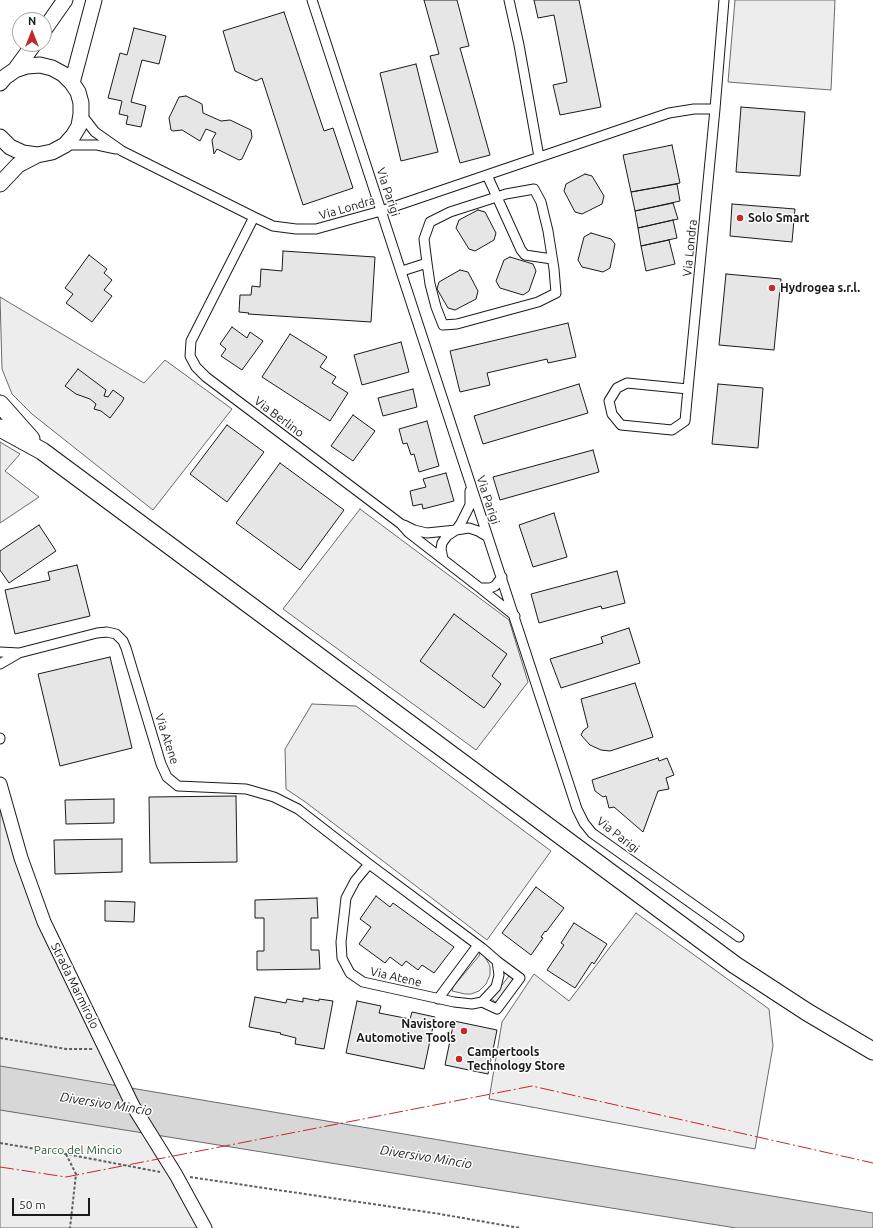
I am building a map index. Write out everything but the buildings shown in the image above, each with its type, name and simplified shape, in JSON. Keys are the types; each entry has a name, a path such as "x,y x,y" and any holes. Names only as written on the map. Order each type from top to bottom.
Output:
{"highway":[{"path":"0,404 8,415 42,451"},
{"path":"0,428 42,451 729,960 795,1004 873,1051"}],"main road":[{"path":"52,19 65,0"},
{"path":"72,83 94,0"},
{"path":"15,70 28,52"},
{"path":"0,83 5,77 15,70 27,66 40,65 52,68 63,74 78,92 81,103 79,126 65,145 52,152 37,155 18,165 0,184"},
{"path":"0,137 10,147 23,153 37,155"},
{"name":"Strada Marmirolo","path":"0,784 21,858 44,922 134,1106 206,1228"}],"street":[{"name":"Via Parigi","path":"312,0 488,537 578,809 584,823 592,833 738,937"},
{"path":"509,0 539,157"},
{"name":"Via Londra","path":"688,389 627,383 617,388 609,402 612,414 621,425 672,430 685,421 715,109 724,0"},
{"name":"Via Londra","path":"81,114 95,132 122,151 254,217 273,226 316,230 381,211 669,113 688,110 715,109"},
{"name":"Via Londra","path":"65,145 97,145 122,151"},
{"path":"487,175 520,250 525,255 552,259"},
{"path":"534,189 541,202 552,259 556,293 538,302 457,324 443,324 436,307 430,284 427,263 424,239 430,222 450,212 496,197 534,189"},
{"name":"Via Berlino","path":"254,217 191,341 190,356 196,367 206,377 401,524 409,533 443,558 515,616"},
{"path":"402,271 427,263"},
{"path":"443,558 441,549 442,543 447,536 456,530 470,505 470,482"},
{"path":"401,524 414,530 427,533 469,528 488,537"},
{"path":"480,588 490,588 495,586 502,577"},
{"name":"Via Atene","path":"0,664 19,653 97,633 107,632 116,634 123,641 126,648 161,764 167,777 178,786 246,789 274,797 298,809 520,978 497,1008 482,1002 472,1004 364,982 350,973 342,958 341,942 346,898 355,881 369,864"},
{"name":"Via Atene","path":"0,652 19,653"},
{"path":"438,998 478,945"},
{"path":"482,1002 496,987 499,975 497,961"}],"path":[{"path":"0,1038 66,1049 106,1048"},
{"path":"0,1143 176,1175 440,1214 520,1228"},
{"path":"66,1154 76,1174 70,1228"}],"shaded area":[{"path":"735,0 835,0 831,90 728,82"},
{"path":"0,297 144,383 165,360 232,409 153,510 32,414 12,394 2,369"},
{"path":"0,442 20,454 5,471 39,497 0,523"},
{"path":"360,509 509,620 528,682 476,750 283,609"},
{"path":"312,704 356,706 551,851 487,940 304,801 286,789 285,749"},
{"name":"Parco del Mincio","path":"0,787 78,994 212,1228 0,1228"},
{"path":"636,913 769,1009 773,1046 755,1149 489,1099 502,1022 534,974 569,1001"},
{"path":"480,953 482,953 490,966 490,975 486,984 479,991 471,994 452,991 453,987"},
{"path":"509,976 517,982 500,1005 491,999"}],"water":[{"name":"Diversivo Mincio","path":"0,1066 873,1213 873,1228 736,1228 0,1110"}],"power":[{"path":"0,1167 66,1177 532,1086 873,1163"}],"place":[{"name":"Solo Smart","path":"740,218"},
{"name":"Hydrogea s.r.l.","path":"772,288"},
{"name":"Navistore Automotive Tools","path":"464,1031"},
{"name":"Campertools Technology Store","path":"459,1059"}]}
